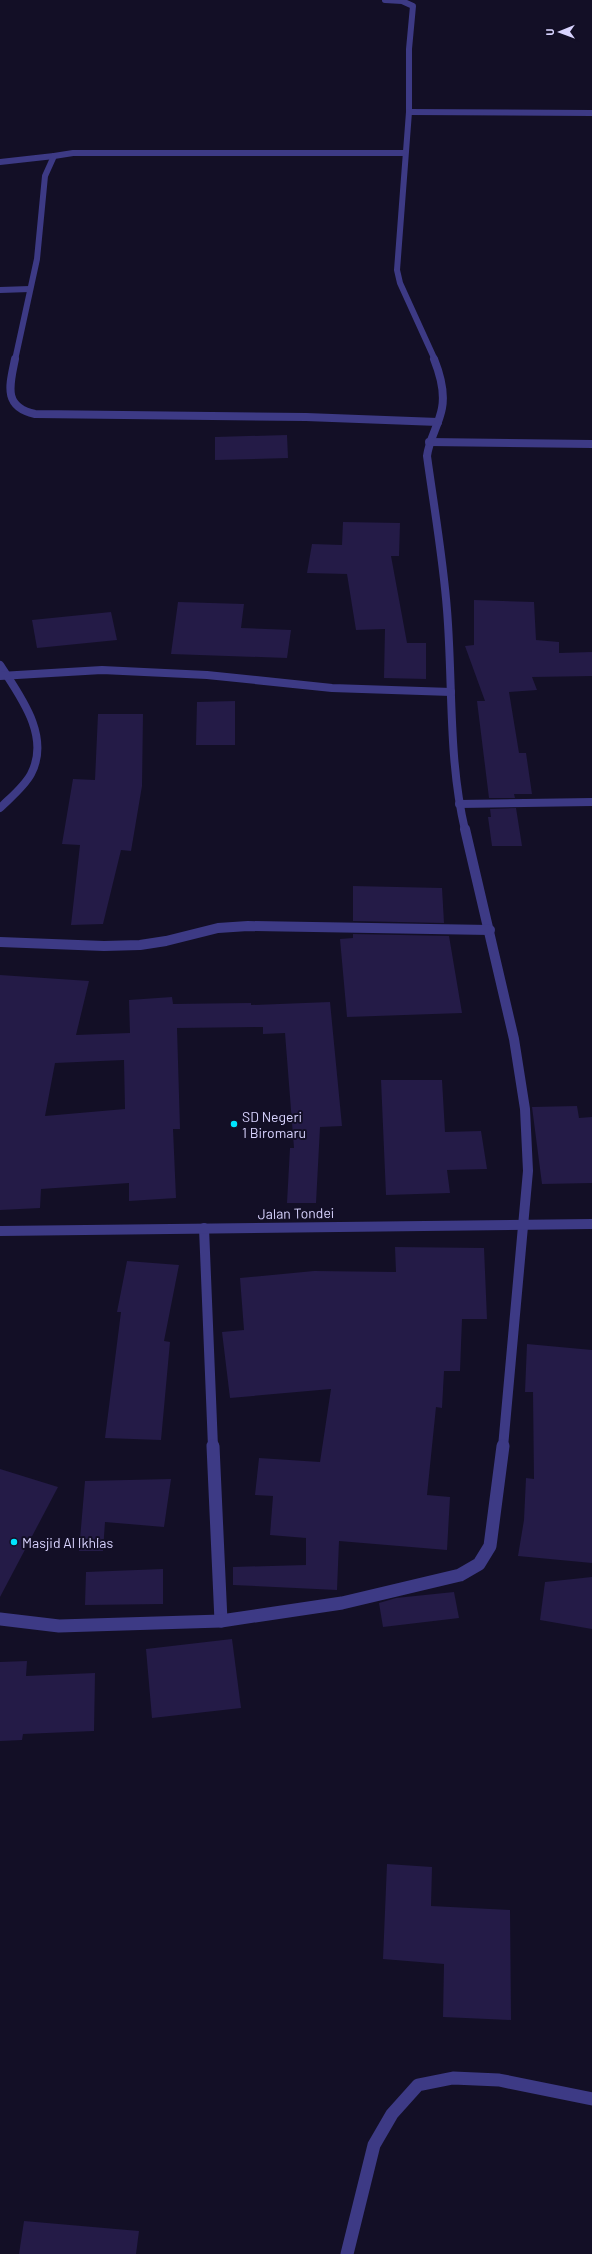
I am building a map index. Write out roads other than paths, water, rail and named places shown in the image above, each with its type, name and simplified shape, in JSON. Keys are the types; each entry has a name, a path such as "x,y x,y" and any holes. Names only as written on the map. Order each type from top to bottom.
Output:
{"street":[{"path":"0,1619 59,1626 221,1621 342,1603 408,1589 460,1575 479,1564 490,1546 502,1456 528,1171 525,1109 514,1039 490,930 459,804 453,741 447,609 441,552 429,484 427,456 430,442 442,408 441,378 430,346 419,326 400,283 397,270 404,153 409,112 408,49 413,6 402,1 385,0"},
{"path":"409,112 592,113"},
{"path":"0,162 73,153 404,153"},
{"path":"54,156 50,161 45,175 40,238 9,391 12,402 18,409 28,413 62,416 313,417 438,422"},
{"path":"0,290 30,289"},
{"path":"430,442 592,444"},
{"path":"0,665 3,676 33,718 37,735 36,753 31,773 18,790 0,808"},
{"path":"3,676 102,670 206,675 332,688 451,692"},
{"path":"459,804 592,802"},
{"path":"0,942 104,946 140,945 218,928 248,926 490,930"},
{"name":"Jalan Tondei","path":"0,1231 592,1224"},
{"path":"204,1228 221,1621"},
{"path":"347,2254 374,2145 392,2114 418,2085 453,2078 499,2080 592,2099"}],"place":[{"name":"SD Negeri 1 Biromaru","path":"234,1124"},
{"name":"Masjid Al Ikhlas","path":"14,1542"}]}
